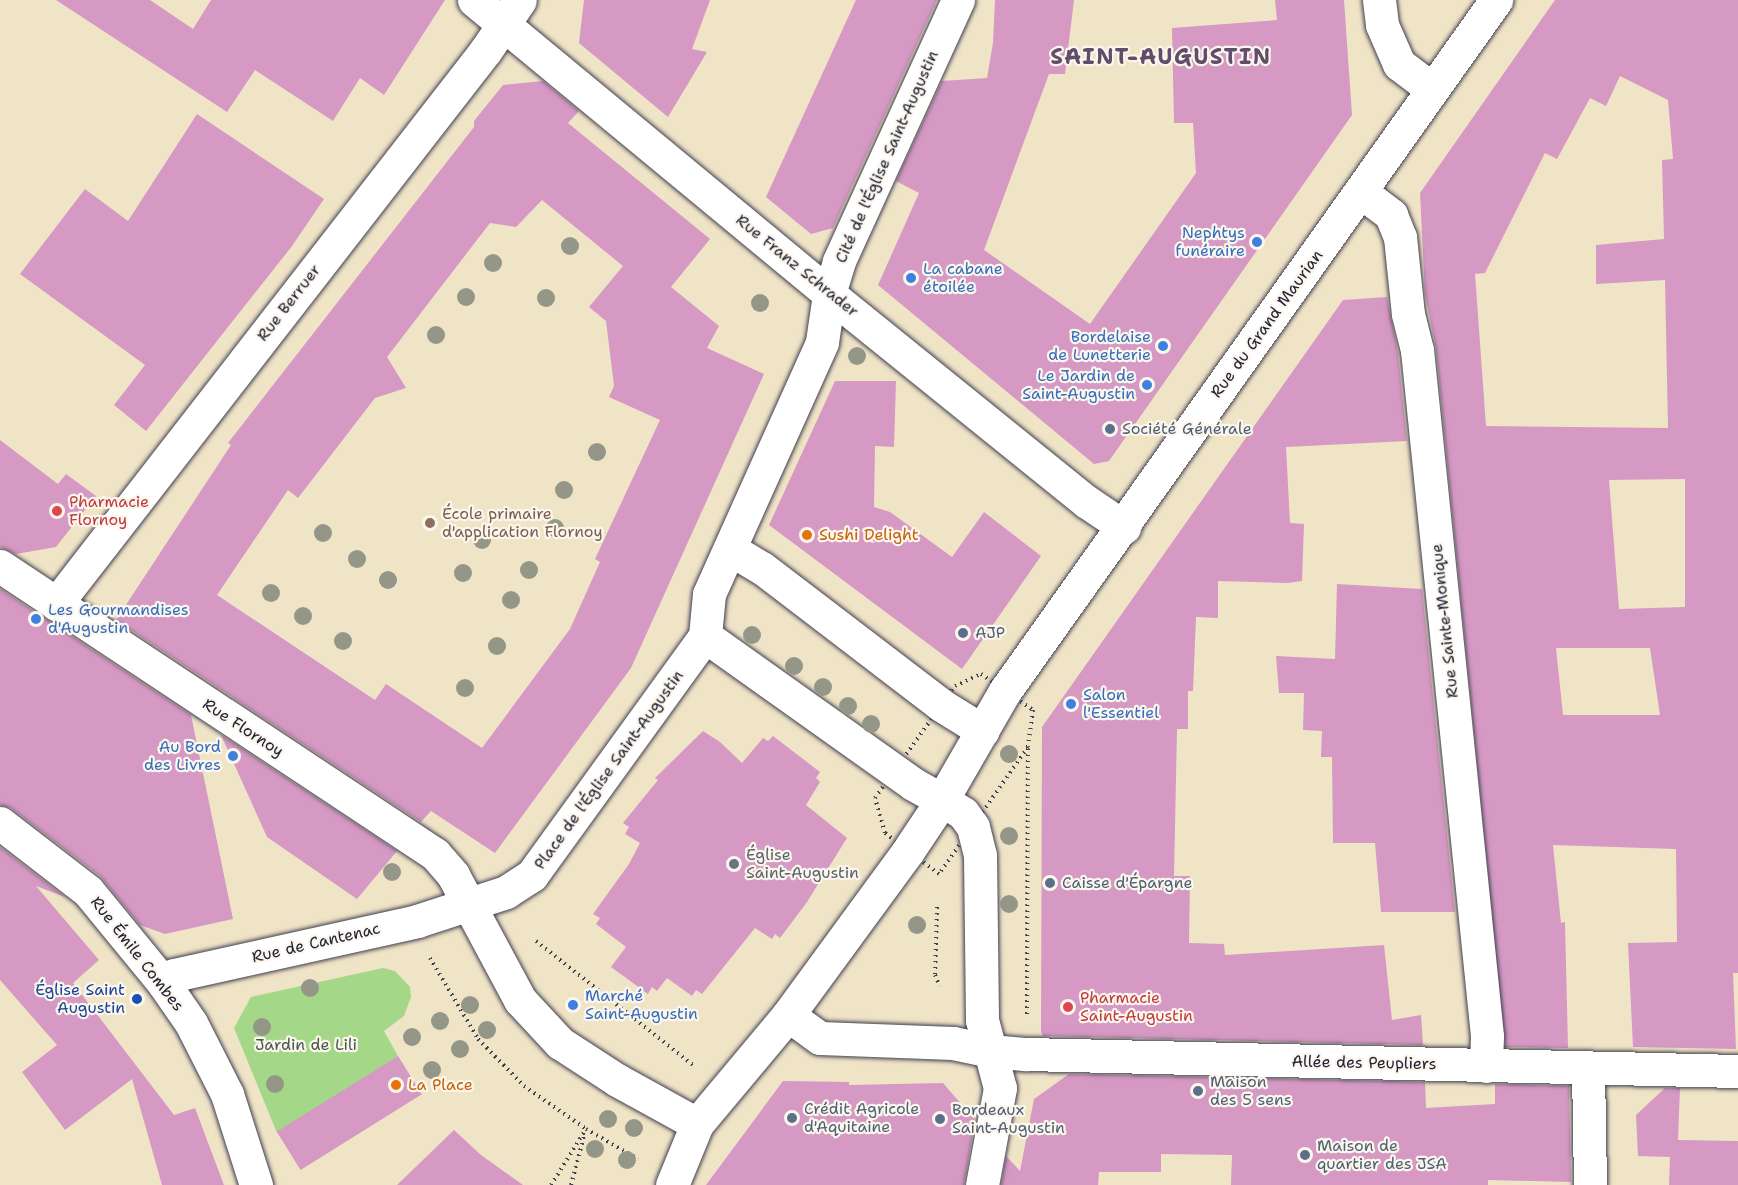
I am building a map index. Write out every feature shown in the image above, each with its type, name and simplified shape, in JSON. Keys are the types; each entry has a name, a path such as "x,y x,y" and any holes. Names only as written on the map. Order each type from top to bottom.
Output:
{"street":[{"name":"Rue Franz Schrader","path":"474,0 512,12 830,294 1078,495 1124,527"},
{"name":"Cité de l'Église Saint-Augustin","path":"730,549 822,342 830,294 839,261 958,0"},
{"path":"1379,0 1382,25 1399,64 1432,89"},
{"name":"Rue du Grand Maurian","path":"942,800 1005,691 1124,527 1496,0"},
{"name":"Rue Berruer","path":"56,604 512,12"},
{"name":"Rue Sainte-Monique","path":"1361,192 1391,215 1400,237 1408,314 1417,350 1487,1036 1486,1066"},
{"path":"982,1185 1000,1088 982,1020 980,855 973,826 963,813 913,784 705,636 709,594 730,549 762,568 941,705 983,731"},
{"name":"Rue Flornoy","path":"0,566 435,854 453,875 469,905"},
{"name":"Place de l'Église Saint-Augustin","path":"469,905 506,892 532,875 705,636"},
{"path":"672,1185 698,1124 788,1015 908,851 942,800"},
{"name":"Rue Émile Combes","path":"0,823 88,891 164,984 191,1023 227,1094 256,1185"},
{"path":"469,905 520,1000 560,1043 617,1080 698,1124"},
{"name":"Rue de Cantenac","path":"164,984 174,975 417,921 469,905"},
{"path":"788,1015 820,1038 953,1043 990,1051"},
{"name":"Allée des Peupliers","path":"990,1051 1027,1054 1738,1071"},
{"path":"1588,1069 1590,1185"}],"path":[{"path":"551,1185 586,1129 571,1185"}],"green space":[{"name":"Jardin de Lili","path":"383,968 395,971 410,987 411,997 404,1016 384,1031 398,1056 277,1133 234,1028 251,997"}],"building":[{"path":"56,0 150,0 193,29 211,0 445,0 384,95 360,78 333,121 255,70 227,112"},
{"path":"584,0 710,0 692,49 707,52 668,117 579,43"},
{"path":"856,0 937,0 833,228 811,234 766,197"},
{"path":"995,0 1074,0 1065,74 1049,74 984,250 1090,324 1196,173 1193,123 1174,123 1172,28 1277,20 1275,0 1344,0 1352,115 1109,461 1094,464 878,285 919,193 896,181 942,81 987,78 993,43"},
{"path":"1555,0 1738,0 1738,973 1733,973 1736,1049 1633,1047 1628,943 1677,942 1676,849 1553,845 1561,923 1565,922 1568,1048 1505,1047 1436,348 1425,294 1420,193","holes":["1620,76 1668,100 1673,159 1662,160 1664,239 1596,245 1596,284 1665,280 1668,428 1486,426 1475,274 1485,273 1545,153 1557,159 1590,98 1606,106","1685,479 1685,607 1619,609 1609,480","1556,648 1650,648 1660,715 1563,715"]},
{"path":"543,81 579,111 568,123 710,239 671,287 719,326 707,348 764,374 631,668 495,853 431,811 421,822 116,620 231,445 228,443 474,127 474,121 503,85","holes":["542,200 623,266 589,307 606,321 614,386 609,397 660,420 595,559 600,562 570,629 482,748 386,684 375,700 217,595 288,490 298,498 375,398 406,388 387,357 490,223 516,227"]},
{"path":"197,114 324,199 292,246 146,431 114,405 145,365 20,274 85,189 128,221"},
{"path":"1387,297 1398,353 1407,441 1286,447 1290,523 1304,524 1302,581 1287,583 1218,581 1218,618 1196,617 1193,691 1188,691 1188,729 1177,729 1174,876 1190,876 1189,943 1224,944 1225,955 1384,945 1392,1020 1421,1015 1423,1045 1043,1036 1041,1032 1042,727 1343,300"},
{"path":"835,381 896,381 894,447 875,446 874,507 890,512 952,557 984,512 1041,556 962,669 769,525"},
{"path":"0,440 58,484 66,474 96,496 56,547 16,554 0,547"},
{"path":"1337,584 1422,589 1455,912 1381,912 1375,843 1333,843 1332,757 1321,757 1322,731 1303,730 1304,693 1279,693 1276,656 1335,659"},
{"path":"0,589 191,715 233,919 165,934 140,925 100,876 11,808 0,805"},
{"name":"Église Saint-Augustin","path":"703,731 720,742 742,763 763,738 768,741 773,736 820,772 816,778 820,782 806,805 847,838 807,902 780,938 775,934 772,939 755,928 702,994 696,990 692,996 667,978 657,991 652,987 648,994 611,967 626,947 596,924 600,918 593,914 629,864 640,843 625,834 629,827 623,823 658,780 655,778"},
{"path":"221,735 397,851 357,899 267,837"},
{"path":"0,847 65,897 36,886 99,960 73,983 174,1115 195,1108 224,1185 162,1185 132,1079 65,1130 22,1072 57,1045 0,980"},
{"path":"398,1056 422,1094 301,1170 277,1132"},
{"path":"1069,1074 1425,1082 1426,1108 1495,1104 1495,1084 1569,1086 1571,1182 1488,1180 1488,1185 1231,1185 1232,1155 1161,1154 1161,1172 1099,1172 1098,1185 1001,1185 1006,1156 1020,1171 1034,1099"},
{"path":"783,1081 849,1082 849,1085 943,1083 975,1120 964,1185 706,1185"},
{"path":"1665,1088 1680,1088 1678,1140 1738,1141 1738,1185 1669,1185 1670,1157 1638,1156 1636,1115"},
{"path":"454,1130 481,1155 523,1185 397,1185"}],"place":[{"name":"Nephtys funéraire","path":"1257,242"},
{"name":"La cabane étoilée","path":"911,278"},
{"name":"Bordelaise de Lunetterie","path":"1163,346"},
{"name":"Le Jardin de Saint-Augustin","path":"1147,385"},
{"name":"Société Générale","path":"1110,429"},
{"name":"Pharmacie Flornoy","path":"57,511"},
{"name":"École primaire d'application Flornoy","path":"430,523"},
{"name":"Sushi Delight","path":"807,535"},
{"name":"Les Gourmandises d'Augustin","path":"36,619"},
{"name":"AJP","path":"963,633"},
{"name":"Salon l'Essentiel","path":"1071,704"},
{"name":"Au Bord des Livres","path":"233,756"},
{"name":"Église Saint-Augustin","path":"734,864"},
{"name":"Caisse d'Épargne","path":"1050,883"},
{"name":"Église Saint Augustin","path":"137,999"},
{"name":"Marché Saint-Augustin","path":"573,1005"},
{"name":"Pharmacie Saint-Augustin","path":"1068,1007"},
{"name":"La Place","path":"396,1085"},
{"name":"Maison des 5 sens","path":"1198,1091"},
{"name":"Crédit Agricole d'Aquitaine","path":"792,1118"},
{"name":"Bordeaux Saint-Augustin","path":"940,1119"},
{"name":"Maison de quartier des JSA","path":"1305,1155"}],"district":[{"name":"SAINT-AUGUSTIN","path":"1161,57"}]}
